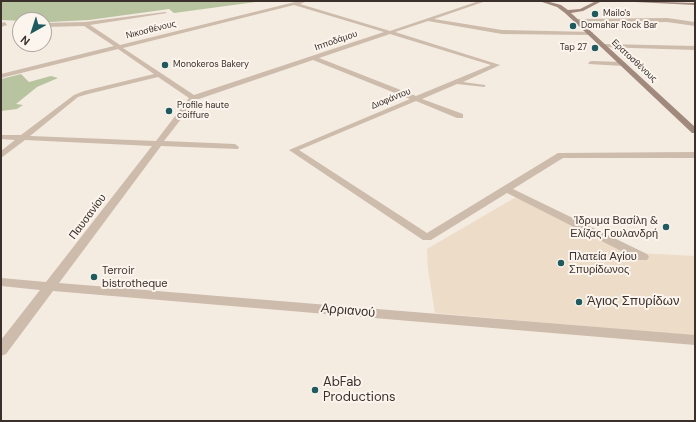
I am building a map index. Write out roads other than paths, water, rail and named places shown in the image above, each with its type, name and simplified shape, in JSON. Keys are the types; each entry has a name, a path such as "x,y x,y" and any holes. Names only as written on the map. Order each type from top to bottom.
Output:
{"main road":[{"name":"Ερατοσθένους","path":"541,1 558,6 568,12 695,131"},
{"name":"Ερατοσθένους","path":"553,1 560,4 558,6"},
{"path":"568,12 581,10 600,1"},
{"path":"635,1 695,4"}],"street":[{"path":"286,1 389,33"},
{"name":"Νικοσθένους","path":"1,76 305,1"},
{"name":"Ιπποδάμου","path":"193,98 484,1"},
{"path":"52,25 85,24 166,13"},
{"path":"427,20 502,32 590,33"},
{"path":"577,21 667,20 695,24"},
{"path":"85,24 193,98"},
{"name":"Διοφάντου","path":"389,33 497,65 417,100 293,150 427,238 507,189"},
{"path":"604,46 695,48"},
{"path":"313,58 460,116"},
{"path":"591,63 623,64"},
{"path":"1,155 76,96 86,92 158,75"},
{"path":"457,83 483,86"},
{"name":"Παυσανίου","path":"1,350 193,98"},
{"path":"1,137 235,147"},
{"path":"507,189 561,155 695,155"},
{"path":"507,189 643,257"},
{"name":"Αρριανού","path":"1,282 695,340"}],"place":[{"name":"Mailo's","path":"595,14"},
{"name":"Domahar Rock Bar","path":"573,26"},
{"name":"Tap 27","path":"595,48"},
{"name":"Monokeros Bakery","path":"165,65"},
{"name":"Profile haute coiffure","path":"169,111"},
{"name":"Ίδρυμα Βασίλη & Ελίζας Γουλανδρή","path":"666,227"},
{"name":"Πλατεία Αγίου Σπυρίδωνος","path":"561,263"},
{"name":"Terroir bistrotheque","path":"94,277"},
{"name":"Άγιος Σπυρίδων","path":"579,302"},
{"name":"AbFab Productions","path":"315,390"}]}
